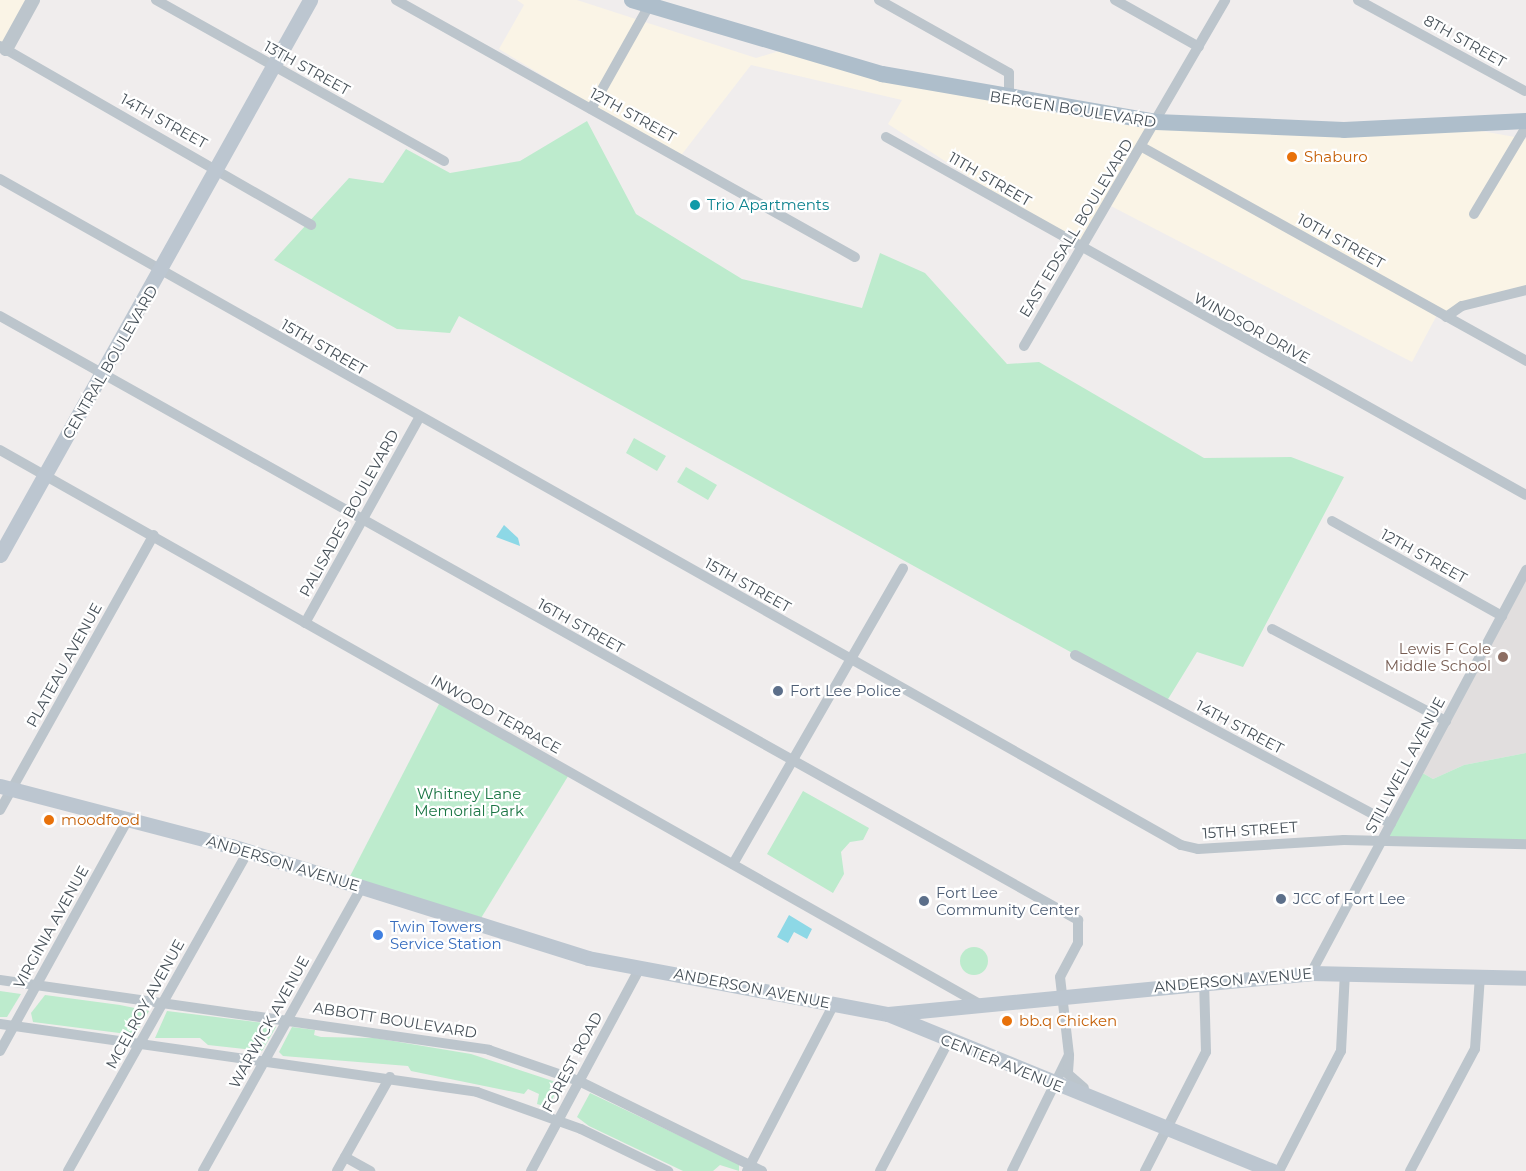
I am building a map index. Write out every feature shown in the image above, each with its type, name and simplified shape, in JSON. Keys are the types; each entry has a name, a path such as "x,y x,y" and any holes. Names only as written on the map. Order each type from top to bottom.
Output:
{"main road":[{"name":"CENTRAL BOULEVARD","path":"0,555 104,373 310,0"},
{"name":"BERGEN BOULEVARD","path":"632,0 651,3 824,59 1009,100 1156,122 1352,130 1526,121"},
{"name":"ANDERSON AVENUE","path":"6,788 248,852 588,958 888,1014 1061,995 1311,974 1526,978"},
{"name":"CENTER AVENUE","path":"888,1014 1054,1085 1119,1107 1272,1171"}],"street":[{"path":"2,51 33,0"},
{"name":"13TH STREET","path":"156,0 444,161"},
{"name":"12TH STREET","path":"396,0 855,257"},
{"path":"879,0 1009,73 1009,100"},
{"path":"1115,0 1198,47"},
{"name":"EAST EDSALL BOULEVARD","path":"1024,346 1079,248 1142,147 1225,0"},
{"name":"8TH STREET","path":"1359,0 1525,91"},
{"path":"591,109 651,3"},
{"name":"14TH STREET","path":"2,51 218,168 311,225"},
{"path":"1474,214 1526,127"},
{"name":"11TH STREET","path":"886,137 1079,248"},
{"name":"10TH STREET","path":"1142,147 1526,361"},
{"name":"15TH STREET","path":"0,179 419,418 1181,845 1198,849 1382,841 1526,844"},
{"name":"WINDSOR DRIVE","path":"1079,248 1410,433 1526,495"},
{"path":"1446,317 1462,306 1526,290"},
{"name":"16TH STREET","path":"0,316 791,762 1078,921 1082,932 1060,977 1069,1055"},
{"name":"PALISADES BOULEVARD","path":"305,623 419,418"},
{"name":"INWOOD TERRACE","path":"0,450 154,535 978,1004"},
{"name":"12TH STREET","path":"1332,521 1502,616"},
{"name":"PLATEAU AVENUE","path":"0,810 6,788 154,535"},
{"path":"733,864 903,568"},
{"name":"STILLWELL AVENUE","path":"1311,974 1526,570"},
{"path":"1272,629 1446,721"},
{"name":"14TH STREET","path":"1075,655 1391,824"},
{"name":"VIRGINIA AVENUE","path":"0,1051 128,819"},
{"name":"MCELROY AVENUE","path":"68,1171 248,852"},
{"name":"WARWICK AVENUE","path":"203,1171 362,887"},
{"name":"FOREST ROAD","path":"531,1171 640,968"},
{"path":"1278,1171 1341,1051 1345,973"},
{"path":"1410,1171 1475,1049 1480,976"},
{"name":"ABBOTT BOULEVARD","path":"0,980 454,1042 579,1081 749,1168 762,1171"},
{"path":"1145,1171 1206,1052 1204,982"},
{"path":"749,1168 834,1004"},
{"path":"0,1024 266,1059 477,1092 558,1120 668,1171"},
{"path":"880,1171 949,1040"},
{"path":"1012,1171 1069,1055"},
{"name":"CENTER AVENUE","path":"1069,1055 1072,1081 1119,1107"},
{"path":"337,1171 390,1077"},
{"path":"345,1157 370,1171"}],"shaded area":[{"path":"0,0 33,0 0,46"},
{"path":"517,0 577,0 756,58 786,49 1156,122 1459,127 1526,139 1526,294 1438,313 1412,362 1107,204 1079,248 888,124 902,100 751,65 679,158 499,49 524,5"},
{"name":"Lewis F Cole Middle School","path":"1526,570 1526,753 1464,765 1433,779 1419,771"}],"green space":[{"path":"587,121 636,214 742,279 862,308 880,253 925,273 1007,364 1039,362 1204,458 1291,457 1344,477 1243,667 1197,652 1165,704 459,316 450,333 397,329 274,260 349,178 383,183 406,149 450,173 520,161"},
{"path":"634,438 666,456 657,471 626,453"},
{"path":"686,467 717,485 708,500 677,482"},
{"name":"Whitney Lane Memorial Park","path":"441,700 570,773 478,923 347,882"},
{"path":"1526,753 1526,844 1382,841 1419,771 1433,779 1464,765"},
{"path":"803,791 869,828 863,840 850,842 841,852 844,874 833,893 767,854"},
{"path":"974,947 984,951 988,961 984,971 974,975 964,971 960,961 964,951"},
{"path":"0,991 21,994 7,1017 0,1017"},
{"path":"45,995 149,1011 135,1035 33,1022 31,1013"},
{"path":"167,1011 273,1024 276,1027 262,1051 208,1045 200,1038 155,1038"},
{"path":"292,1027 315,1030 314,1035 321,1037 375,1038 471,1054 562,1084 547,1107 537,1104 539,1094 528,1089 524,1094 411,1071 408,1066 283,1056 279,1052"},
{"path":"590,1093 739,1164 739,1171 720,1165 713,1171 683,1171 589,1126 577,1117"}],"water":[{"path":"504,525 518,538 520,546 496,537"},
{"path":"789,915 812,929 807,939 794,932 788,943 777,937"}],"place":[{"name":"Shaburo","path":"1292,157"},
{"name":"Trio Apartments","path":"695,205"},
{"name":"Lewis F Cole Middle School","path":"1503,657"},
{"name":"Fort Lee Police","path":"778,691"},
{"name":"moodfood","path":"49,820"},
{"name":"JCC of Fort Lee","path":"1281,899"},
{"name":"Fort Lee Community Center","path":"924,901"},
{"name":"Twin Towers Service Station","path":"378,935"},
{"name":"bb.q Chicken","path":"1007,1021"}]}
